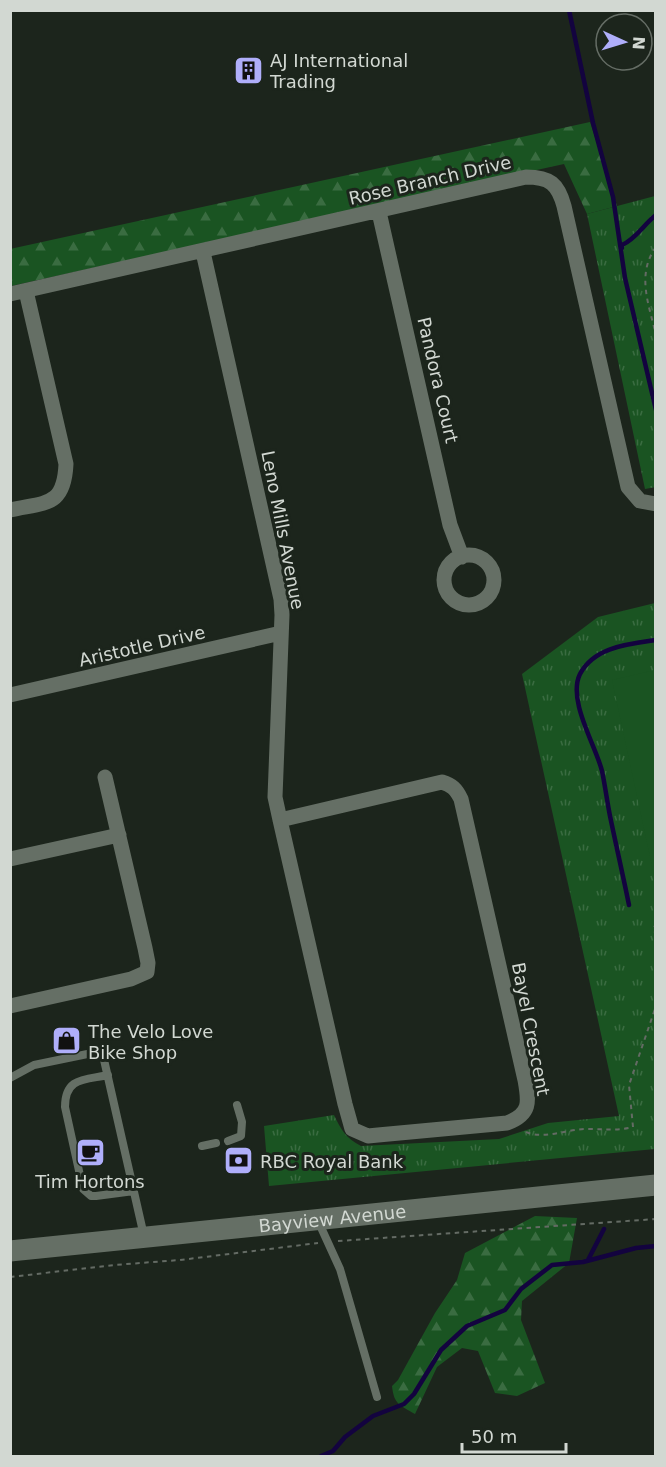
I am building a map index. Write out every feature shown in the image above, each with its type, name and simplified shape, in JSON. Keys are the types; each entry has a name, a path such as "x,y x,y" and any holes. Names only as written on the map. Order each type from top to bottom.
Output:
{"main road":[{"name":"Bayview Avenue","path":"10,1251 656,1185"}],"street":[{"name":"Rose Branch Drive","path":"18,293 526,177 538,177 554,184 560,193 628,487 640,501 656,504"},
{"name":"Pandora Court","path":"379,212 450,525 462,557"},
{"name":"Leno Mills Avenue","path":"203,252 278,584 282,615 274,797 280,820"},
{"path":"10,510 45,503 60,494 65,482 66,464 18,293"},
{"name":"Aristotle Drive","path":"10,695 281,633"},
{"path":"10,1006 131,979 147,972 147,956 105,777"},
{"name":"Bayel Crescent","path":"441,782 450,784 456,789 528,1097 526,1109 519,1118 507,1123 378,1136 368,1136 352,1129 280,820 441,782"},
{"path":"10,859 119,835"}],"lane":[{"path":"10,1078 34,1065 102,1051 144,1238"},
{"path":"108,1075 74,1083 68,1089 65,1098 83,1189 91,1196 134,1191"},
{"path":"228,1141 241,1136 237,1105"},
{"path":"202,1146 216,1143"},
{"path":"318,1220 340,1269 377,1398"}],"path":[{"path":"656,247 645,269 645,287 656,335"},
{"path":"656,923 654,928 656,938"},
{"path":"526,1132 541,1135 584,1129 618,1131 633,1127 629,1085 656,1005"}],"green space":[{"path":"590,122 617,206 587,214 564,164 11,286 10,249"},
{"path":"655,196 656,487 645,489 587,214"},
{"path":"655,603 655,1149 269,1186 264,1126 334,1115 344,1133 361,1146 499,1139 548,1123 619,1116 522,674 598,617"},
{"path":"656,670 655,880 612,680"},
{"path":"535,1216 577,1218 569,1263 522,1301 521,1320 545,1383 517,1396 495,1393 478,1351 462,1348 437,1367 415,1414 402,1406 394,1397 392,1386 398,1380 435,1313 457,1280 465,1253"}],"waterway":[{"path":"569,10 593,123 613,197 625,278 656,410"},
{"path":"622,248 622,245 632,239 656,215"},
{"path":"629,905 602,771 580,710 577,685 586,665 603,652 623,645 656,640"},
{"path":"588,1260 604,1229"},
{"path":"321,1456 333,1451 345,1437 373,1416 404,1404 414,1394 441,1350 467,1326 505,1310 521,1289 552,1265 583,1262 636,1248 656,1246"}],"place":[{"name":"AJ International Trading","path":"249,70"},
{"name":"The Velo Love Bike Shop","path":"67,1041"},
{"name":"Tim Hortons","path":"90,1152"},
{"name":"RBC Royal Bank","path":"239,1161"}]}
